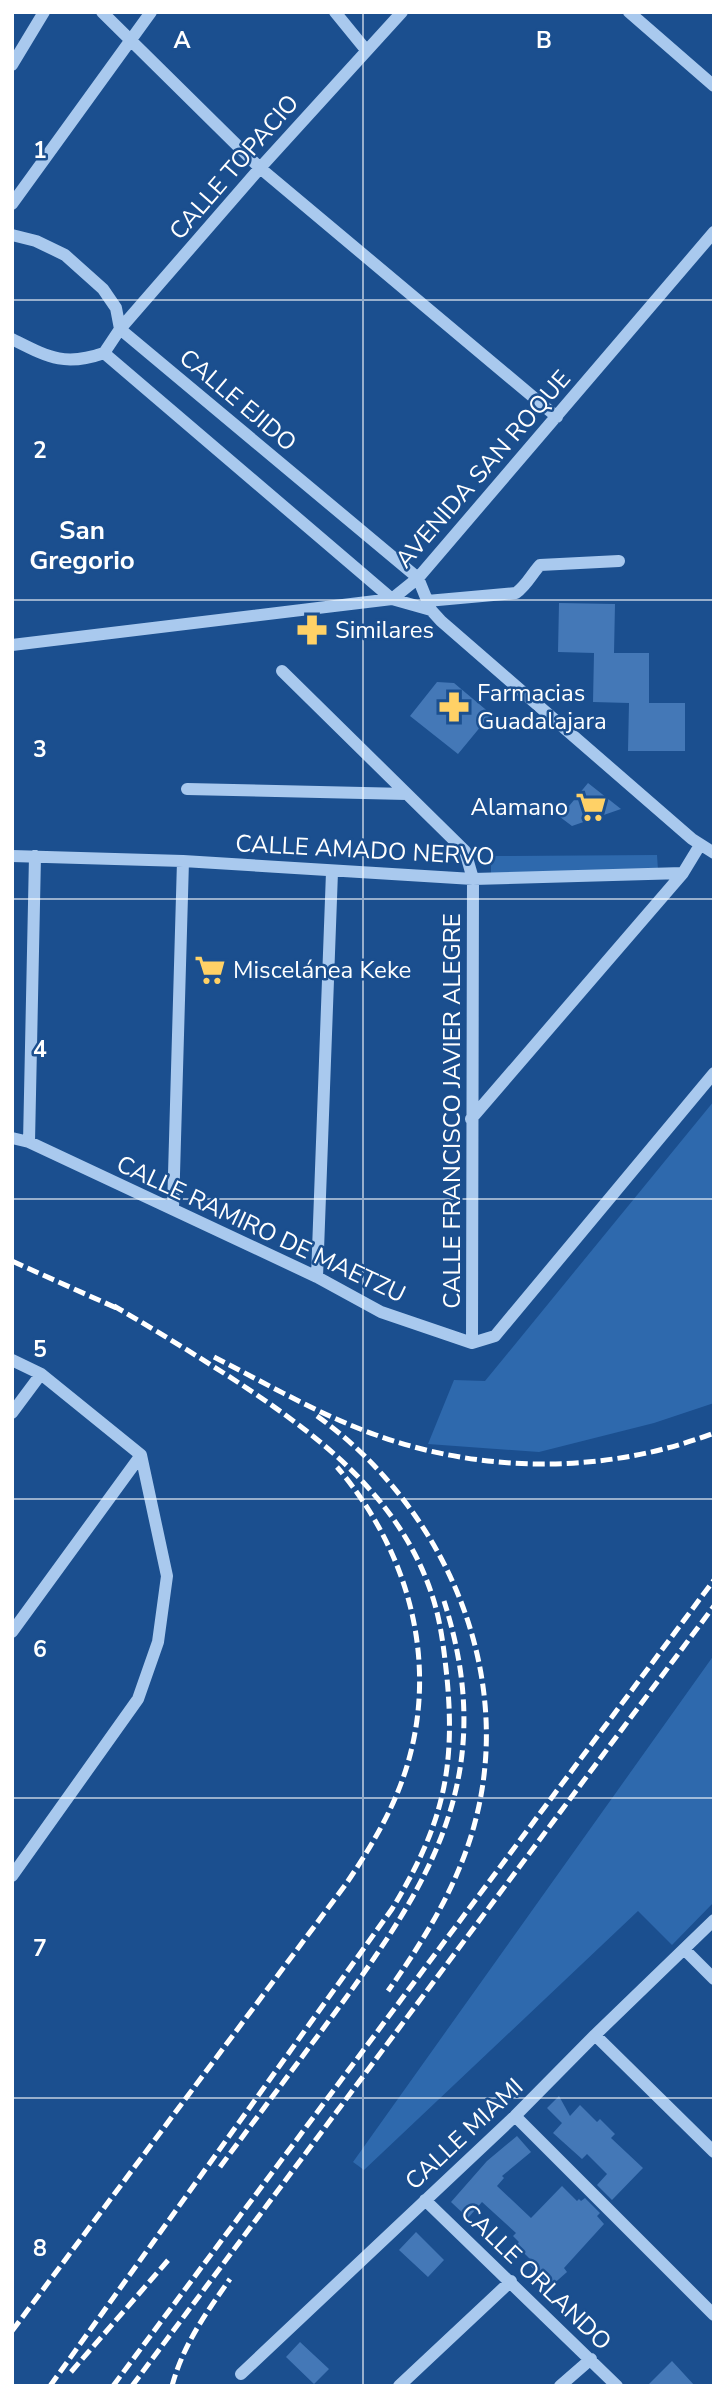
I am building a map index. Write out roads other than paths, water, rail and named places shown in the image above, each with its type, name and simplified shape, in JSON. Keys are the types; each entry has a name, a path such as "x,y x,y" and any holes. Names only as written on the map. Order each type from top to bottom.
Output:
{"street":[{"path":"12,65 44,12"},
{"path":"102,12 260,168 557,416"},
{"path":"12,204 151,12"},
{"path":"335,12 366,50"},
{"name":"CALLE TOPACIO","path":"104,353 120,329 260,168 402,12"},
{"path":"629,12 714,86"},
{"name":"AVENIDA SAN ROQUE","path":"12,645 393,599 418,578 714,232"},
{"path":"12,235 65,255 103,289 116,308 120,329"},
{"name":"CALLE EJIDO","path":"120,329 418,578 429,606 699,845 714,853"},
{"path":"12,339 39,353 59,359 83,360 104,353"},
{"name":"CALLE EJIDO","path":"104,353 393,599 414,607 429,606"},
{"path":"429,606 516,593 526,586 532,573 540,565 619,561"},
{"name":"CALLE FRANCISCO JAVIER ALEGRE","path":"282,671 466,851 473,879 472,1343"},
{"path":"187,789 407,794"},
{"path":"471,1119 683,873 699,845"},
{"name":"CALLE AMADO NERVO","path":"12,856 183,861 473,879 683,873"},
{"path":"29,1142 35,856"},
{"path":"173,1209 183,861"},
{"path":"317,1277 332,872"},
{"path":"472,1343 495,1336 714,1073"},
{"name":"CALLE RAMIRO DE MAETZU","path":"12,1138 29,1142 173,1209 317,1277 381,1312 472,1343"},
{"path":"12,1360 41,1374 141,1455 167,1576 158,1642 138,1699 12,1876"},
{"path":"12,1413 41,1374"},
{"path":"12,1632 141,1455"},
{"name":"CALLE MIAMI","path":"241,2374 515,2116 714,1920"},
{"path":"684,1948 714,1979"},
{"path":"595,2035 714,2152"},
{"path":"515,2116 714,2315"},
{"name":"CALLE ORLANDO","path":"425,2200 617,2386"},
{"path":"399,2386 511,2281"},
{"path":"560,2386 591,2359"}],"railway":[{"path":"12,1261 123,1311"},
{"path":"50,2386 392,1909 423,1852 433,1825 441,1799 449,1743 447,1678 435,1605 418,1560 378,1498 297,1423 221,1371 114,1306"},
{"path":"214,1357 355,1427 417,1448 459,1457 545,1464 589,1462 631,1456 714,1433"},
{"path":"317,1416 362,1453 401,1497 434,1545 459,1597 477,1653 485,1710 485,1768 467,1849 438,1912 388,1991"},
{"path":"12,2331 346,1884 381,1827 402,1782 416,1726 420,1686 418,1647 411,1608 399,1570 382,1534 362,1499 337,1467"},
{"path":"113,2386 714,1580"},
{"path":"220,2167 334,2014 401,1917 427,1870 447,1822 459,1772 464,1719 459,1663 444,1601"},
{"path":"132,2386 714,1606"},
{"path":"71,2372 170,2258"},
{"path":"172,2386 189,2343 230,2279"}],"place":[{"name":"Similares","path":"312,630"},
{"name":"Farmacias Guadalajara","path":"454,707"},
{"name":"Alamano","path":"591,807"},
{"name":"Miscelánea Keke","path":"210,970"}],"district":[{"name":"San Gregorio","path":"82,545"}]}
